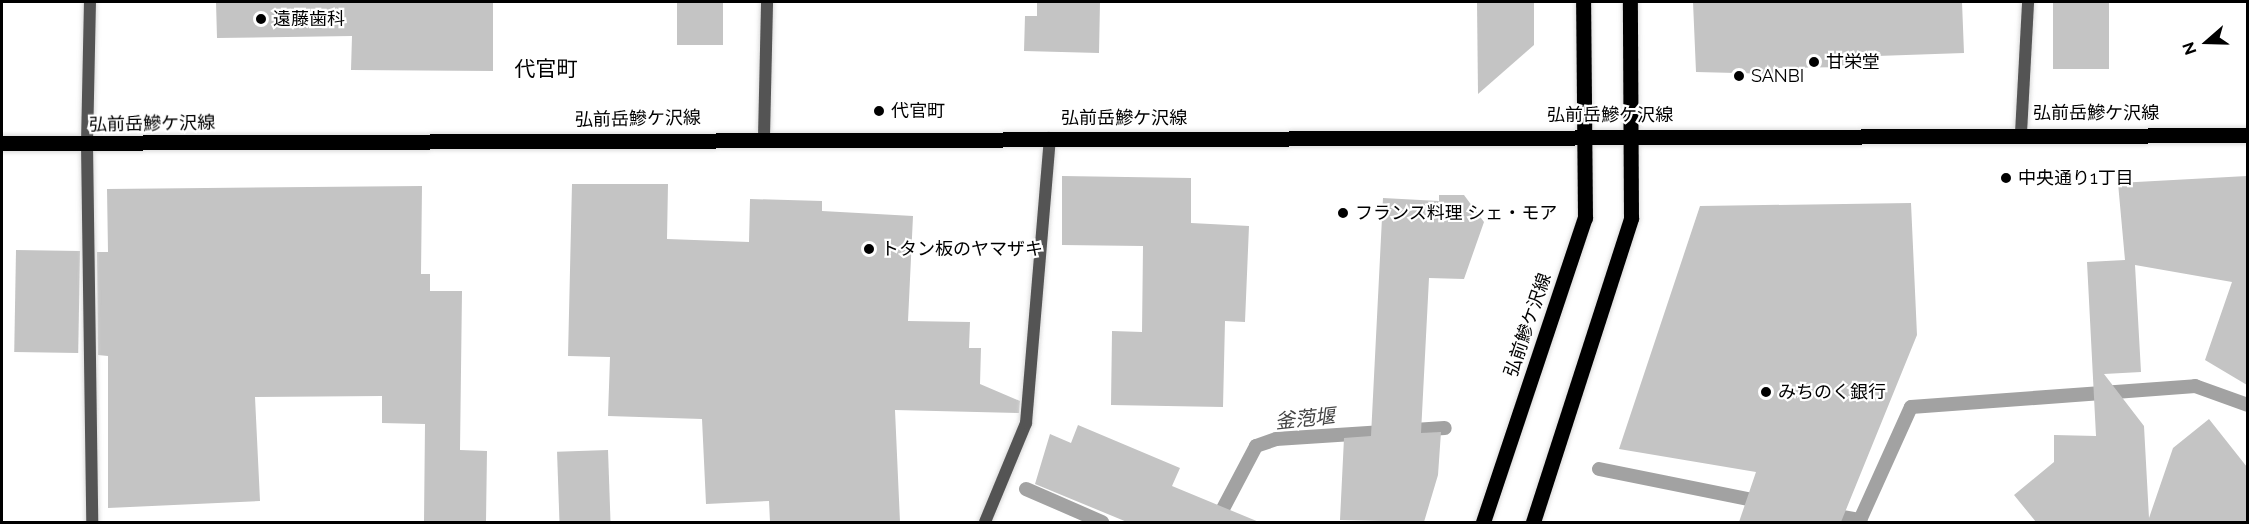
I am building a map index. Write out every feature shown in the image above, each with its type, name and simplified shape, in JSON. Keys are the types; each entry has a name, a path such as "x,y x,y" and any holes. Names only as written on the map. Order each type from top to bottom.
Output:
{"main road":[{"name":"弘前鰺ケ沢線","path":"1483,522 1585,218 1583,2"},
{"path":"1533,522 1631,218 1630,2"},
{"name":"弘前岳鰺ケ沢線","path":"2,143 764,137 1050,138 2021,133 2247,135"}],"street":[{"path":"90,2 87,144 92,522"},
{"path":"764,137 767,2"},
{"path":"2021,133 2028,2"},
{"path":"985,522 1026,423 1050,138"}],"building":[{"path":"216,2 493,2 493,71 351,70 352,36 217,38"},
{"path":"677,2 723,2 723,45 677,45"},
{"path":"1037,2 1100,2 1099,53 1024,51 1025,16 1037,16"},
{"path":"1477,2 1534,2 1534,45 1478,94"},
{"path":"1693,2 1962,2 1964,53 1848,57 1849,67 1776,68 1776,74 1696,72"},
{"path":"2053,2 2109,2 2109,69 2053,69"},
{"path":"1062,176 1191,178 1191,223 1249,226 1245,322 1225,321 1223,407 1111,405 1112,331 1142,332 1143,246 1062,245"},
{"path":"2247,176 2247,385 2205,360 2232,282 2135,265 2141,372 2104,374 2144,426 2149,518 2173,448 2209,419 2247,467 2247,522 2036,522 2014,495 2054,462 2054,435 2096,436 2087,262 2125,260 2118,183"},
{"path":"572,184 668,184 667,239 749,242 750,199 822,201 822,211 913,216 908,321 970,322 969,348 981,348 980,384 1020,401 1019,413 895,410 900,522 770,522 769,501 706,504 702,419 608,416 610,357 568,356"},
{"path":"422,186 421,274 430,274 430,291 462,291 460,450 487,451 486,522 424,522 425,424 382,423 382,396 255,397 260,501 108,508 108,356 98,355 97,252 108,252 107,189"},
{"path":"1439,195 1464,195 1484,222 1464,279 1429,278 1421,433 1441,432 1438,475 1424,522 1340,520 1344,438 1371,436 1383,198 1439,201"},
{"name":"みちのく銀行","path":"1911,203 1917,335 1841,522 1739,522 1756,472 1619,449 1700,206"},
{"path":"16,250 80,251 78,353 14,352"},
{"path":"1078,425 1180,468 1172,486 1259,522 1127,522 1035,484 1050,434 1071,443"},
{"path":"608,450 611,522 559,522 557,452"}],"waterway":[{"path":"1826,514 1860,520 1911,407 2195,386 2248,405"},
{"name":"釜萢堰","path":"1216,522 1256,446 1276,439 1445,428"},
{"path":"1599,469 1763,502"},
{"name":"釜萢堰","path":"1026,489 1102,522"}],"place":[{"name":"遠藤歯科","path":"261,19"},
{"name":"甘栄堂","path":"1814,62"},
{"name":"SANBI","path":"1739,76"},
{"name":"代官町","path":"879,111"},
{"name":"中央通り1丁目","path":"2006,178"},
{"name":"フランス料理 シェ・モア","path":"1343,213"},
{"name":"トタン板のヤマザキ","path":"869,249"},
{"name":"みちのく銀行","path":"1766,392"}],"district":[{"name":"代官町","path":"546,69"}]}
